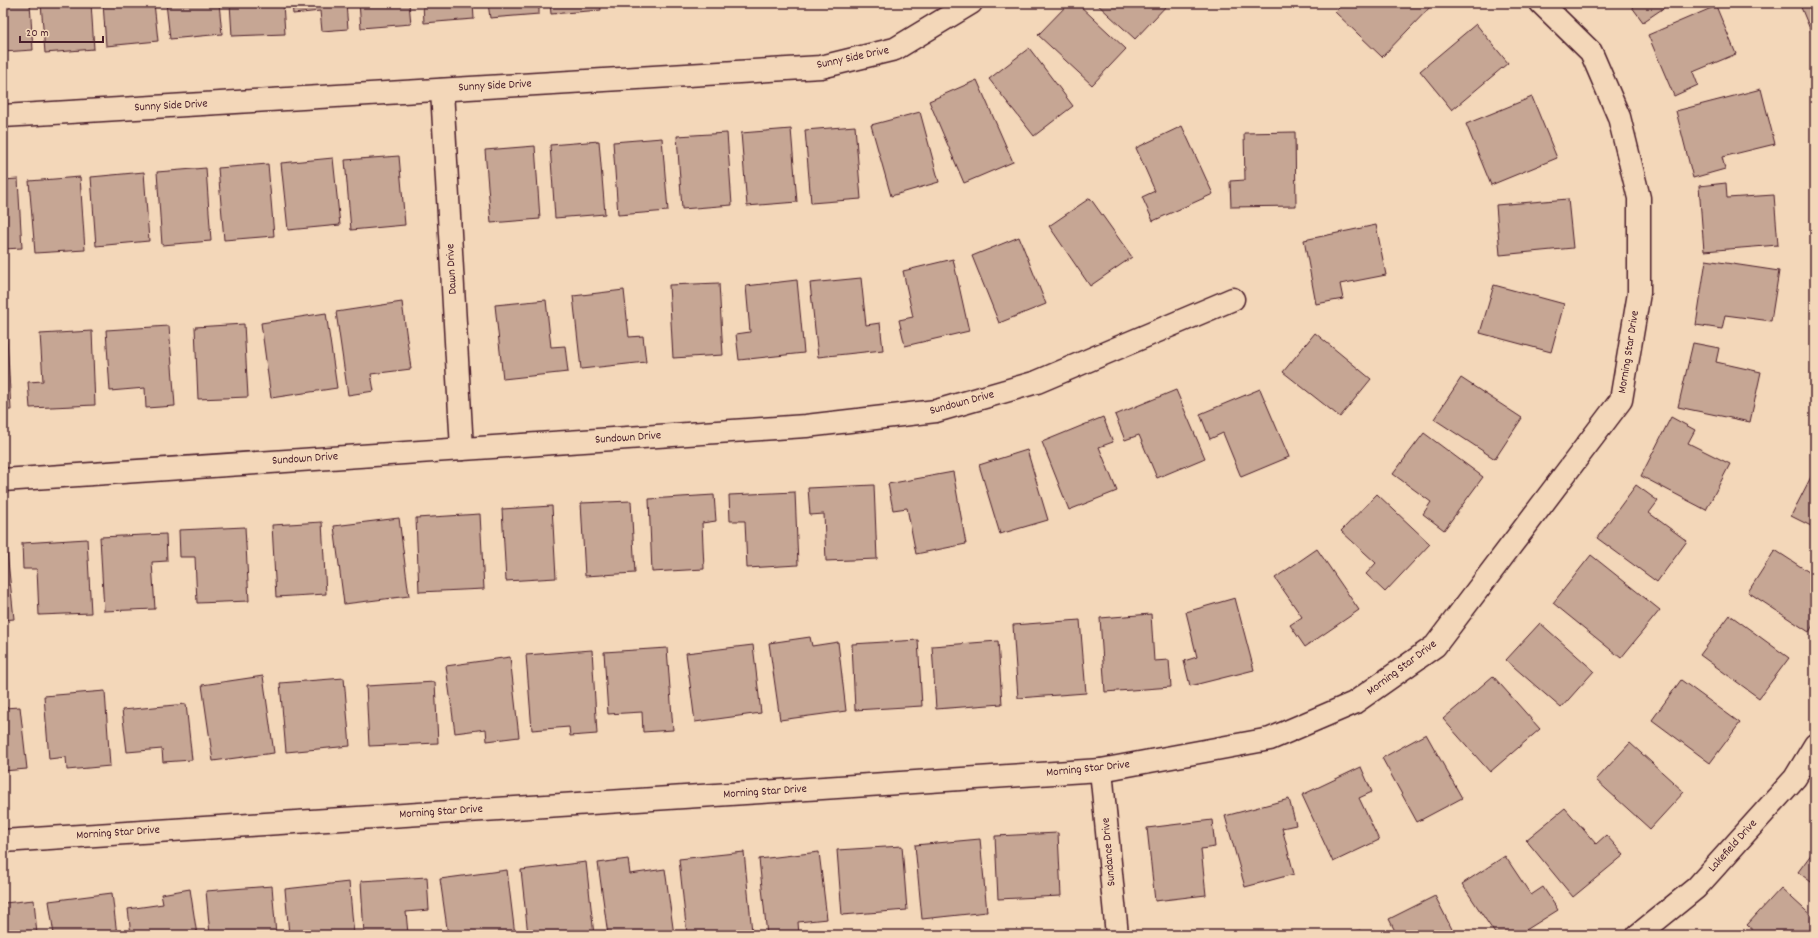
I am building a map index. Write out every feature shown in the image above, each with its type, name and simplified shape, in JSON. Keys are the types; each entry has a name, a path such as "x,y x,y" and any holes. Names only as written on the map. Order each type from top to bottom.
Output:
{"street":[{"name":"Sunny Side Drive","path":"3,116 821,67 895,49 972,3"},
{"name":"Morning Star Drive","path":"3,841 1101,770 1270,739 1354,703 1435,646 1621,400 1639,293 1639,198 1618,117 1591,52 1542,3"},
{"name":"Dawn Drive","path":"442,90 462,449"},
{"name":"Sundown Drive","path":"3,480 806,426 936,411 1037,382 1233,299"},
{"name":"Lakefield Drive","path":"1638,935 1696,888 1795,778 1815,745"},
{"name":"Sundance Drive","path":"1101,770 1117,935"}],"building":[{"path":"3,3 30,3 33,50 3,52"},
{"path":"41,3 91,3 94,49 45,53"},
{"path":"103,3 154,3 158,41 106,46"},
{"path":"166,3 219,3 222,34 170,39"},
{"path":"230,3 283,3 285,34 232,36"},
{"path":"292,3 346,3 348,29 322,31 320,11 293,14"},
{"path":"359,3 409,3 411,24 361,28"},
{"path":"423,3 473,3 474,19 424,23"},
{"path":"488,3 539,3 539,14 490,18"},
{"path":"550,3 600,3 601,10 551,14"},
{"path":"612,3 662,3 663,4 613,8"},
{"path":"1069,3 1077,3 1126,49 1092,85 1038,35"},
{"path":"1096,3 1169,3 1135,39"},
{"path":"1344,3 1434,3 1382,57 1335,12"},
{"path":"1629,3 1671,3 1643,22"},
{"path":"1805,3 1815,3 1815,41 1800,5"},
{"path":"1716,6 1736,54 1693,72 1698,85 1674,96 1648,35"},
{"path":"1476,24 1508,63 1452,110 1420,71"},
{"path":"1029,48 1073,106 1034,136 989,79"},
{"path":"977,80 1013,162 964,183 929,101"},
{"path":"1761,89 1775,144 1722,157 1725,169 1693,178 1676,111"},
{"path":"1532,97 1557,158 1491,185 1466,124"},
{"path":"920,112 939,182 891,196 871,125"},
{"path":"855,126 861,199 811,203 805,130"},
{"path":"1182,126 1213,194 1153,221 1142,197 1155,191 1136,148"},
{"path":"791,129 797,202 747,206 741,133"},
{"path":"1295,132 1296,206 1231,207 1230,181 1245,180 1244,133"},
{"path":"727,133 732,205 682,209 677,136"},
{"path":"662,138 668,211 618,215 613,142"},
{"path":"599,141 605,214 555,218 550,145"},
{"path":"535,146 540,219 491,223 485,150"},
{"path":"399,156 405,225 351,230 345,160"},
{"path":"333,158 340,225 288,230 281,163"},
{"path":"268,164 274,236 224,240 218,168"},
{"path":"206,168 211,241 162,245 157,172"},
{"path":"144,172 149,241 96,246 91,177"},
{"path":"80,177 85,250 35,253 29,181"},
{"path":"18,179 22,248 3,249 3,180"},
{"path":"1726,183 1727,198 1774,195 1778,245 1704,251 1699,186"},
{"path":"1090,198 1132,257 1090,286 1049,226"},
{"path":"1568,199 1573,248 1500,255 1496,205"},
{"path":"1376,225 1386,275 1340,284 1343,299 1316,304 1304,240"},
{"path":"1019,237 1046,304 999,323 972,256"},
{"path":"953,259 969,331 905,346 899,320 913,317 903,271"},
{"path":"1706,260 1779,271 1771,321 1725,315 1722,329 1696,325"},
{"path":"861,278 866,325 880,323 883,350 818,357 810,283"},
{"path":"797,280 804,353 739,360 736,334 750,332 746,286"},
{"path":"719,283 723,355 673,358 669,285"},
{"path":"1494,285 1564,304 1551,352 1480,333"},
{"path":"624,290 629,337 643,336 646,362 581,369 573,296"},
{"path":"546,300 551,347 565,346 568,372 503,379 495,305"},
{"path":"402,302 411,369 371,374 374,391 348,395 336,312"},
{"path":"326,313 337,388 271,398 261,323"},
{"path":"244,324 248,397 198,399 195,327"},
{"path":"169,326 175,406 146,408 145,388 110,391 106,330"},
{"path":"92,331 95,405 30,408 28,382 43,381 40,334"},
{"path":"1315,333 1371,379 1340,417 1283,372"},
{"path":"7,337 11,410 3,410 3,338"},
{"path":"1693,343 1719,348 1716,362 1761,372 1750,422 1678,407"},
{"path":"1461,378 1522,418 1495,459 1434,419"},
{"path":"1260,389 1289,457 1241,477 1223,433 1210,439 1200,414"},
{"path":"1176,390 1205,458 1157,478 1139,435 1125,440 1115,415"},
{"path":"1103,417 1113,442 1099,447 1117,491 1069,510 1042,442"},
{"path":"1671,417 1695,430 1688,443 1730,464 1706,510 1641,476"},
{"path":"1424,433 1483,477 1444,530 1423,514 1431,502 1393,474"},
{"path":"1027,450 1048,520 1000,534 979,465"},
{"path":"1815,471 1815,528 1791,516"},
{"path":"953,472 966,544 916,554 907,508 893,510 888,484"},
{"path":"874,485 877,559 826,561 824,514 810,515 808,488"},
{"path":"1636,485 1658,501 1649,513 1687,541 1657,582 1597,538"},
{"path":"795,492 798,565 747,568 745,521 730,521 729,495"},
{"path":"1377,494 1430,544 1385,592 1366,574 1376,563 1341,531"},
{"path":"714,495 716,521 702,523 704,569 652,572 649,499"},
{"path":"631,501 635,573 585,576 581,503"},
{"path":"552,506 556,578 506,581 502,509"},
{"path":"480,514 484,589 419,592 416,518"},
{"path":"399,518 409,596 344,604 334,526"},
{"path":"322,522 326,594 276,597 272,525"},
{"path":"245,527 249,601 197,603 195,557 180,557 179,530"},
{"path":"166,534 167,561 152,562 155,609 104,611 100,537"},
{"path":"87,539 91,613 39,615 37,569 23,569 22,543"},
{"path":"6,542 14,619 3,620 3,543"},
{"path":"1317,549 1359,610 1305,647 1290,625 1302,617 1275,578"},
{"path":"1775,550 1815,576 1815,622 1809,632 1748,592"},
{"path":"1591,555 1660,610 1621,658 1553,603"},
{"path":"1235,598 1254,670 1190,686 1184,661 1197,657 1186,612"},
{"path":"1151,614 1154,661 1169,660 1171,687 1105,692 1100,618"},
{"path":"1730,615 1789,658 1759,698 1700,655"},
{"path":"1080,620 1086,693 1018,698 1013,625"},
{"path":"1540,623 1594,671 1561,708 1506,660"},
{"path":"810,637 812,646 838,642 846,711 780,720 769,643"},
{"path":"918,640 922,706 855,710 852,644"},
{"path":"998,641 1002,704 936,709 932,646"},
{"path":"753,645 761,713 695,722 686,653"},
{"path":"667,648 673,730 643,732 642,712 608,714 604,652"},
{"path":"592,650 597,734 570,736 569,727 532,730 526,655"},
{"path":"510,657 519,737 487,741 486,729 455,733 446,666"},
{"path":"263,676 274,753 213,761 202,685"},
{"path":"1493,676 1540,729 1490,772 1443,719"},
{"path":"344,678 350,746 286,752 280,683"},
{"path":"1681,680 1740,723 1710,763 1652,720"},
{"path":"435,682 438,743 369,746 366,686"},
{"path":"105,691 110,766 67,770 66,757 49,759 44,696"},
{"path":"186,704 192,760 163,762 162,749 127,752 122,710"},
{"path":"20,707 27,769 3,771 3,708"},
{"path":"1426,734 1462,798 1417,822 1382,758"},
{"path":"1630,743 1684,792 1650,829 1596,780"},
{"path":"1361,767 1372,792 1359,798 1379,840 1333,862 1302,795"},
{"path":"1289,799 1296,825 1282,828 1294,874 1245,887 1225,816"},
{"path":"1565,808 1596,844 1606,835 1624,855 1573,897 1526,840"},
{"path":"1212,820 1215,847 1201,849 1206,895 1155,901 1147,828"},
{"path":"1058,833 1061,896 998,899 995,836"},
{"path":"980,839 987,912 922,919 915,845"},
{"path":"902,846 907,910 842,915 837,850"},
{"path":"1815,849 1815,885 1798,872"},
{"path":"744,852 752,932 726,935 687,935 679,859"},
{"path":"819,852 827,919 798,922 799,935 767,935 759,859"},
{"path":"1505,856 1531,895 1543,887 1558,910 1518,935 1496,935 1462,884"},
{"path":"628,859 630,874 665,869 674,935 608,935 598,863"},
{"path":"586,862 594,935 528,935 521,870"},
{"path":"507,870 515,935 448,935 440,879"},
{"path":"427,877 429,910 406,912 408,934 364,935 361,881"},
{"path":"349,882 354,935 289,935 285,889"},
{"path":"272,886 276,935 210,935 206,891"},
{"path":"1781,888 1815,919 1815,935 1758,935 1747,925"},
{"path":"190,889 197,935 131,935 128,909 163,904 161,894"},
{"path":"112,893 117,935 54,935 49,901"},
{"path":"1435,896 1455,935 1397,935 1389,919"},
{"path":"34,900 37,935 3,935 3,919 5,918 4,903"},
{"path":"1360,930 1362,935 1347,935"},
{"path":"1470,931 1471,935 1463,935"}]}
